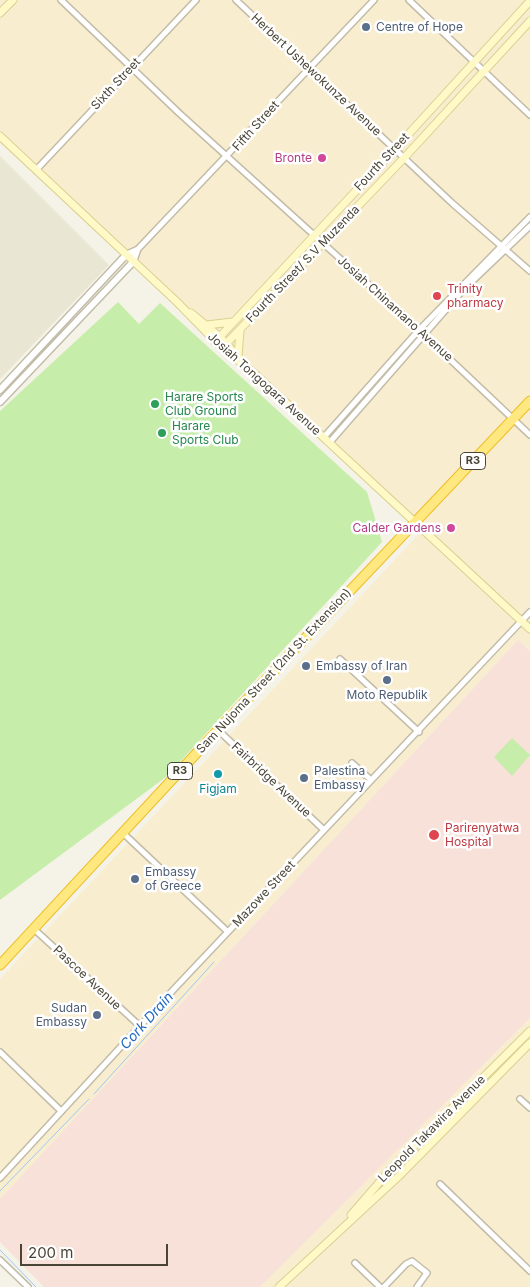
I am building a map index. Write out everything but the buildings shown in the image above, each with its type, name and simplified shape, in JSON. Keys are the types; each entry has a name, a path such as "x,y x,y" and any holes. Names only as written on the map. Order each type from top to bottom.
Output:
{"highway":[{"name":"Sam Nujoma Street (2nd St. Extension)","path":"0,965 218,730 530,401"}],"main road":[{"path":"0,13 13,0"},
{"name":"Fourth Street","path":"217,339 395,149 530,0"},
{"name":"Fourth Street/ S.V Muzenda","path":"240,331 485,72 530,21"},
{"name":"Josiah Tongogara Avenue","path":"0,136 217,339"},
{"path":"177,302 207,325 217,339 238,356 254,373"},
{"path":"207,325 232,322"},
{"path":"224,346 240,331"},
{"path":"238,356 240,331"},
{"name":"Josiah Tongogara Avenue","path":"224,346 530,629"},
{"name":"Leopold Takawira Avenue","path":"338,1230 380,1181 530,1031"},
{"name":"Leopold Takawira Avenue","path":"279,1287 338,1230 399,1176 530,1043"}],"street":[{"name":"Josiah Chinamano Avenue","path":"61,0 227,157 421,332 530,435"},
{"name":"Sixth Street","path":"37,169 196,0"},
{"name":"Herbert Ushewokunze Avenue","path":"236,0 404,158 530,270"},
{"name":"Fifth Street","path":"0,390 126,255 137,250 227,157 374,0"},
{"path":"409,0 530,115"},
{"path":"327,440 421,332 504,247 530,216"},
{"path":"504,247 530,226"},
{"name":"Fifth Street","path":"0,402 133,262 137,250"},
{"name":"Mazowe Street","path":"0,1178 228,932 371,780 419,732 530,612"},
{"path":"340,658 419,732"},
{"name":"Fairbridge Avenue","path":"218,730 324,830"},
{"path":"352,763 371,780"},
{"path":"123,833 228,932"},
{"name":"Pascoe Avenue","path":"34,929 140,1027"},
{"path":"0,1052 61,1112"},
{"path":"520,1099 530,1108"},
{"path":"440,1184 530,1271"},
{"path":"0,1260 28,1287"},
{"path":"384,1287 406,1264 412,1261 427,1274 417,1287"},
{"path":"355,1263 380,1287"}],"shaded area":[{"path":"0,0 530,0 530,651 518,640 0,1199 0,979 420,533 0,143"},
{"path":"0,156 109,265 0,379"},
{"name":"Parirenyatwa Hospital","path":"518,640 530,651 530,1018 260,1287 44,1287 0,1242 0,1199"},
{"path":"530,1018 530,1287 260,1287"}],"green space":[{"path":"118,302 139,324 160,303 367,492 382,542 166,777 0,900 0,411"},
{"path":"512,738 530,755 512,776 494,757"}],"waterway":[{"name":"Cork Drain","path":"94,1094 214,962"},
{"name":"Cork Drain","path":"0,1191 89,1099"},
{"name":"Cork Drain","path":"0,1250 36,1287"}],"place":[{"name":"Centre of Hope","path":"366,27"},
{"name":"Bronte","path":"322,158"},
{"name":"Trinity pharmacy","path":"437,296"},
{"name":"Harare Sports Club Ground","path":"155,404"},
{"name":"Harare Sports Club","path":"162,433"},
{"name":"Calder Gardens","path":"451,528"},
{"name":"Embassy of Iran","path":"306,666"},
{"name":"Moto Republik","path":"387,680"},
{"name":"Figjam","path":"218,774"},
{"name":"Palestina Embassy","path":"304,778"},
{"name":"Parirenyatwa Hospital","path":"434,835"},
{"name":"Embassy of Greece","path":"135,879"},
{"name":"Sudan Embassy","path":"97,1015"}]}
